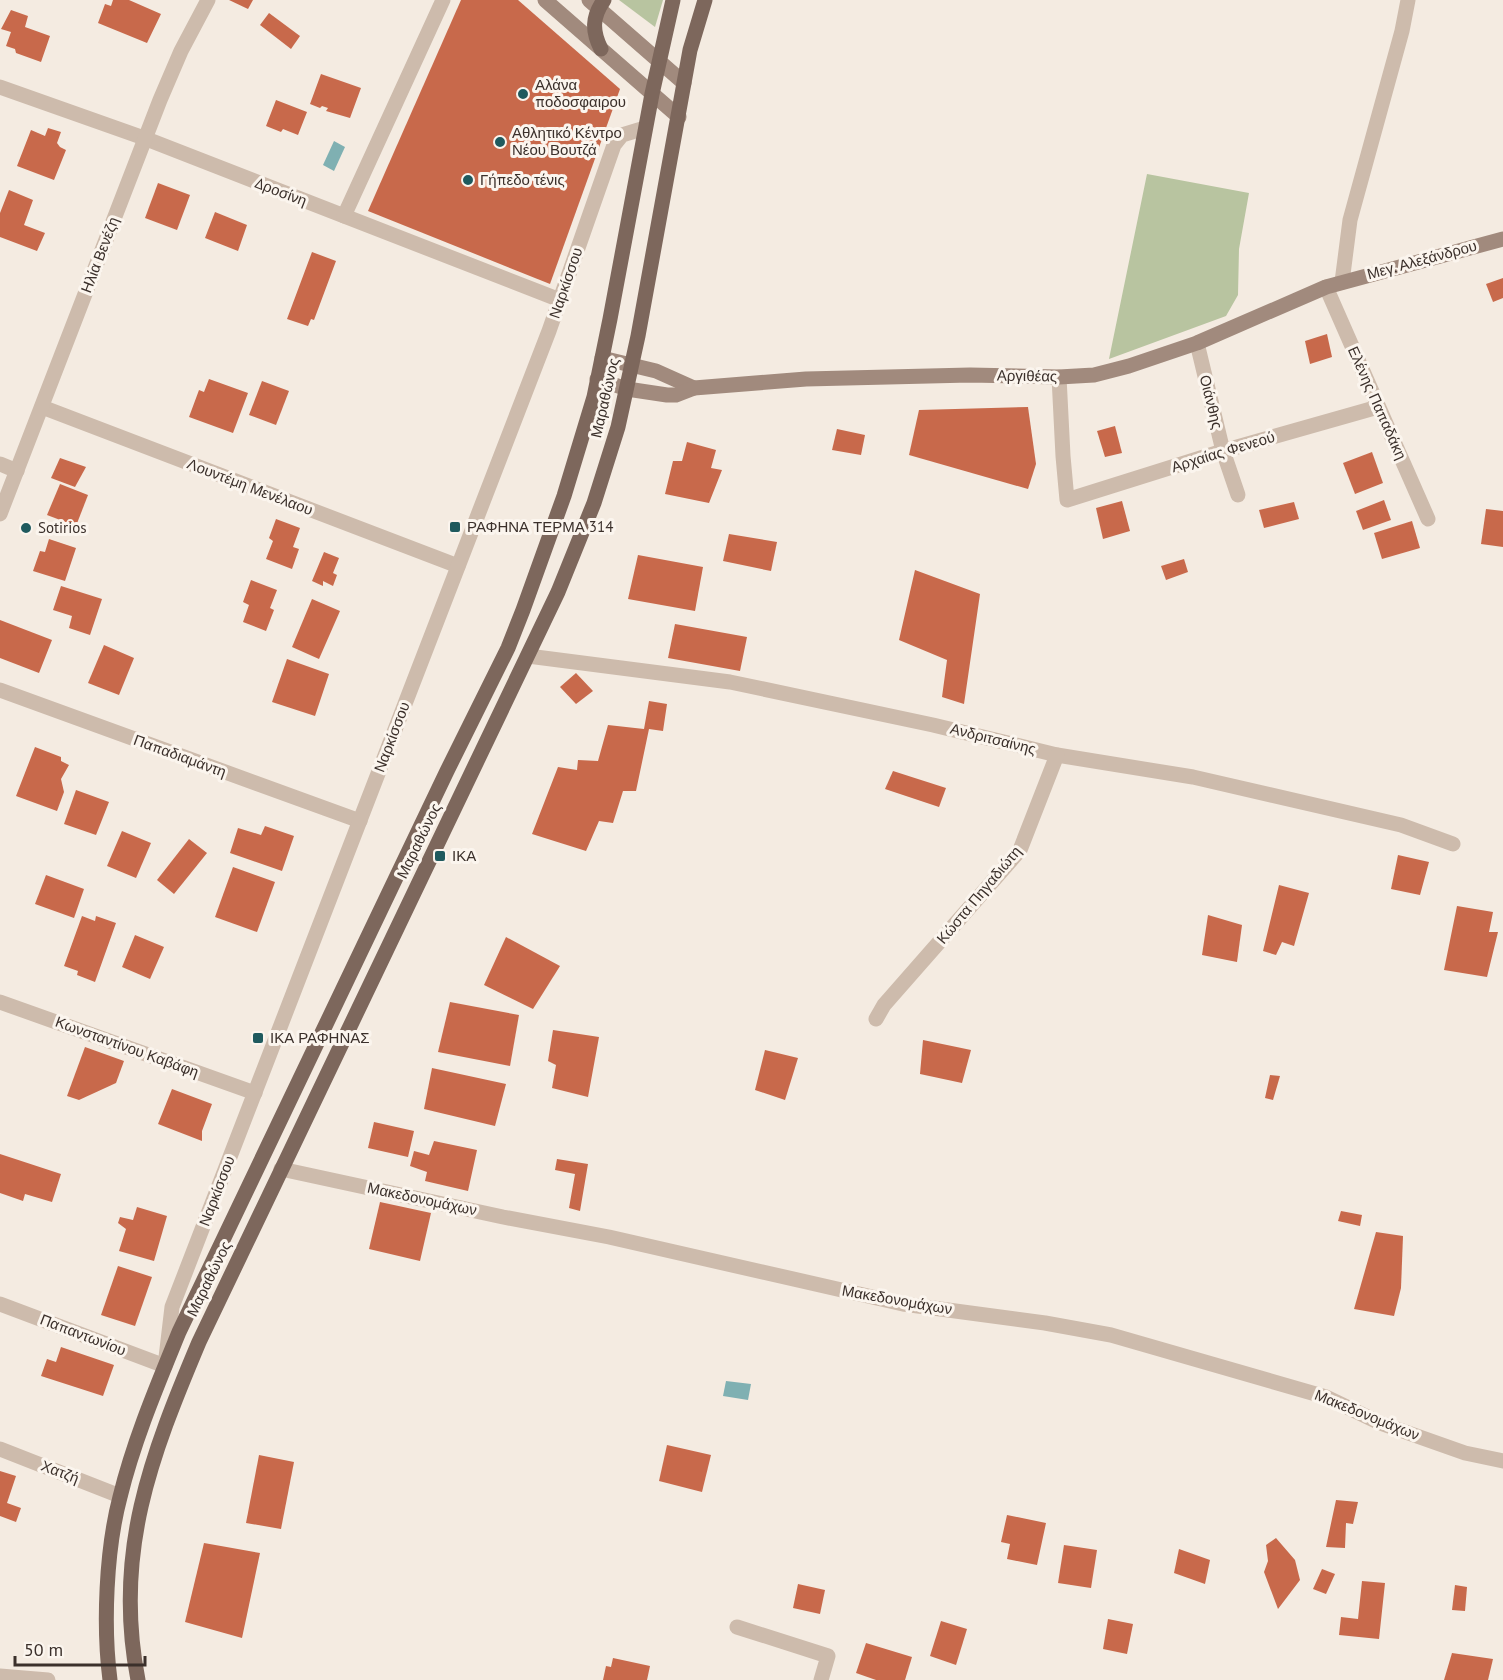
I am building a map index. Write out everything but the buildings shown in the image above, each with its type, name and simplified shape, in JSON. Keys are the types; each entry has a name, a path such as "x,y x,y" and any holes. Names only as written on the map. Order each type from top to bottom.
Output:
{"main road":[{"name":"Μαραθώνος","path":"110,1680 108,1590 111,1556 120,1496 139,1433 179,1332 392,885 508,648 564,496 582,439 602,358 645,128 673,0"},
{"name":"Μαραθώνος","path":"138,1680 129,1599 132,1557 141,1501 167,1419 199,1342 558,592 587,521 615,437 627,389 690,50 705,0"},
{"path":"597,3 594,26 595,36 601,49"}],"street":[{"name":"Ηλία Βενέζη","path":"0,514 144,138 181,51 208,0"},
{"path":"344,216 443,0"},
{"path":"545,0 679,117"},
{"path":"1342,282 1350,220 1402,31 1408,0"},
{"path":"597,3 684,83"},
{"name":"Δροσίνη","path":"0,87 144,138 560,300"},
{"name":"Ναρκίσσου","path":"165,1366 172,1307 560,300 614,145 622,135 645,128"},
{"name":"Μεγ. Αλεξάνδρου","path":"1342,282 1503,239"},
{"name":"Αργιθέας","path":"597,379 627,389 676,395 694,388 806,379 1094,375 1130,366 1197,343 1342,282"},
{"name":"Ελένης Παπαδάκη","path":"1326,287 1428,519"},
{"name":"Οιάνθης","path":"1197,343 1223,451 1238,495"},
{"path":"602,358 656,371 694,388"},
{"name":"Αρχαίας Φενεού","path":"1059,377 1067,500 1223,451 1378,407"},
{"name":"Λουντέμη Μενέλαου","path":"42,407 458,566"},
{"path":"0,464 17,471"},
{"name":"Ανδριτσαίνης","path":"528,656 730,682 933,725 1057,755 1193,777 1401,825 1453,844"},
{"name":"Παπαδιαμάντη","path":"0,690 360,821"},
{"name":"Κώστα Πηγαδιώτη","path":"876,1019 884,1005 1020,850 1057,755"},
{"name":"Κωνσταντίνου Καβάφη","path":"0,1002 255,1093"},
{"name":"Μακεδονομάχων","path":"281,1169 503,1217 609,1237 903,1304 1045,1323 1110,1335 1326,1397 1380,1423 1466,1453 1503,1461"},
{"name":"Παπαντωνίου","path":"0,1304 165,1366"},
{"name":"Χατζή","path":"0,1449 120,1496"},
{"path":"737,1627 828,1656 823,1679"},
{"path":"0,1676 48,1680"}],"green space":[{"path":"619,0 663,0 655,27"},
{"path":"1147,174 1249,193 1239,249 1238,295 1226,316 1109,359"}],"water":[{"path":"334,141 345,147 334,171 323,165"},
{"path":"726,1381 751,1384 748,1400 723,1396"}],"place":[{"name":"Αλάνα ποδοσφαιρου","path":"523,94"},
{"name":"Αθλητικό Κέντρο Νέου Βουτζά","path":"500,142"},
{"name":"Γήπεδο τένις","path":"468,180"},
{"name":"ΡΑΦΗΝΑ ΤΕΡΜΑ 314","path":"455,527"},
{"name":"Sotirios","path":"26,528"},
{"name":"ΙΚΑ","path":"440,856"},
{"name":"ΙΚΑ ΡΑΦΗΝΑΣ","path":"258,1038"}]}
